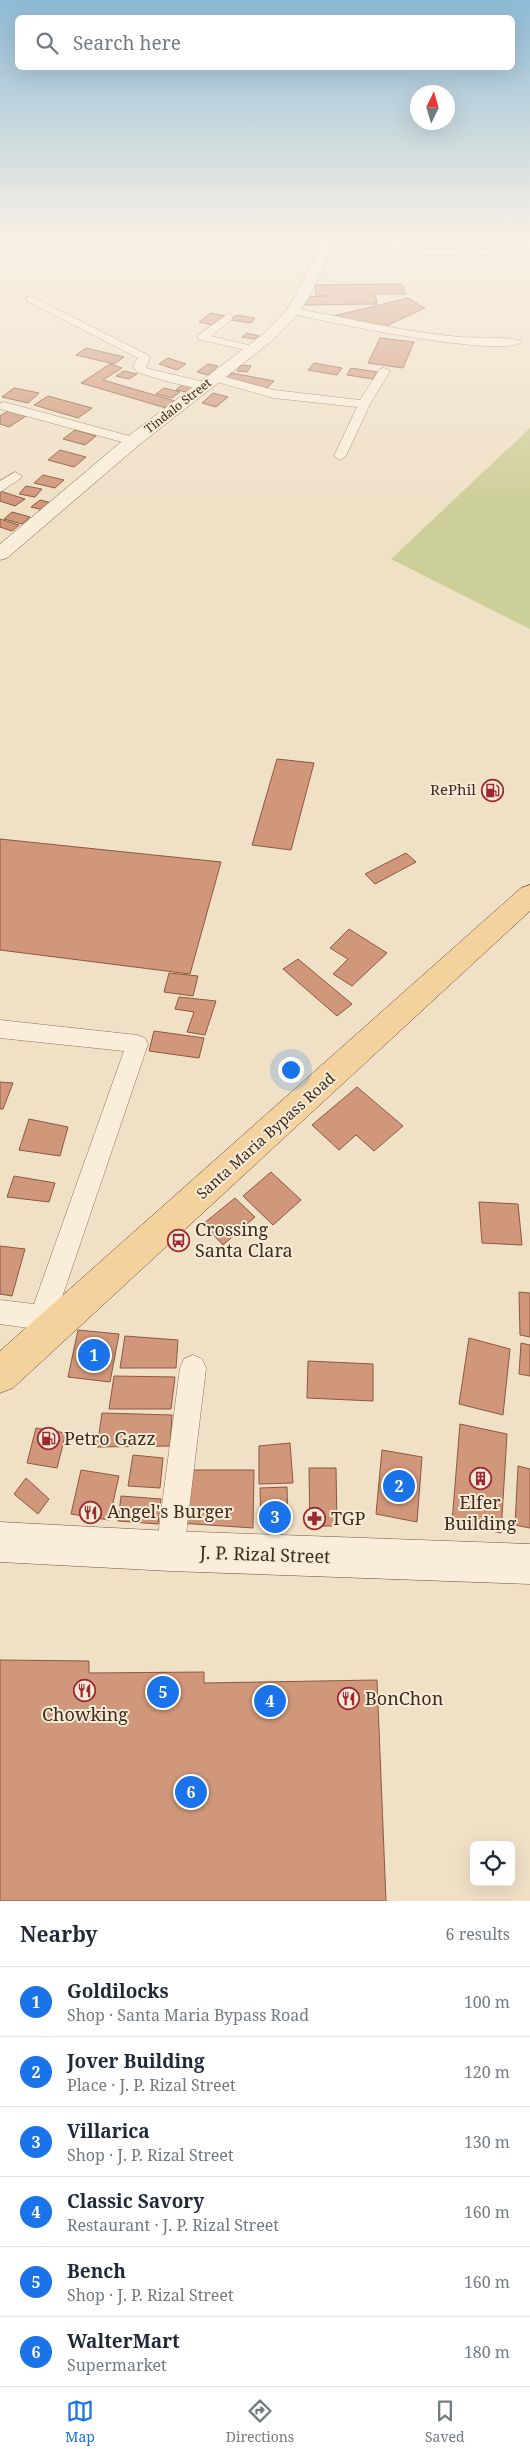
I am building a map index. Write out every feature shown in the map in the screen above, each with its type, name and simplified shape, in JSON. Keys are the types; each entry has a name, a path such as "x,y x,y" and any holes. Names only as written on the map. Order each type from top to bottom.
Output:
{"main road":[{"name":"Tindalo Street","path":"0,554 133,441 253,349 278,327"},
{"name":"Santa Maria Bypass Road","path":"0,1375 41,1328 179,1215 530,895"},
{"name":"J. P. Rizal Street","path":"0,1542 170,1551 530,1564"}],"street":[{"path":"85,327 144,357 139,366 140,370 169,379 209,382 274,394 364,404"},
{"path":"216,327 202,338 253,349"},
{"path":"375,327 467,341 515,342"},
{"path":"340,456 364,404 384,371"},
{"path":"4,406 133,441"},
{"path":"0,488 15,476"},
{"path":"0,1029 137,1044 41,1328 0,1312"},
{"path":"170,1551 193,1368"}],"green space":[{"path":"530,428 530,629 391,559"}],"building":[{"path":"247,333 259,336 255,339 242,337"},
{"path":"380,338 414,342 403,368 368,363"},
{"path":"86,348 124,357 114,364 76,355"},
{"path":"168,358 186,364 177,370 159,364"},
{"path":"314,363 342,368 337,375 308,370"},
{"path":"110,364 122,368 103,380 175,401 166,408 81,383"},
{"path":"208,364 218,366 208,375 197,372"},
{"path":"241,365 251,366 247,372 237,371"},
{"path":"351,368 377,372 373,379 347,375"},
{"path":"124,371 137,374 129,379 116,376"},
{"path":"232,373 274,381 267,388 226,379"},
{"path":"183,384 194,387 187,392 176,390"},
{"path":"14,388 39,393 28,403 2,397"},
{"path":"164,388 180,392 172,398 156,394"},
{"path":"213,393 228,397 216,407 202,403"},
{"path":"48,396 92,408 78,418 34,405"},
{"path":"8,411 26,416 9,427 0,424 0,416"},
{"path":"75,430 96,436 85,445 63,439"},
{"path":"60,450 86,457 74,467 48,460"},
{"path":"43,475 64,480 55,488 34,483"},
{"path":"26,486 42,489 35,497 19,494"},
{"path":"0,491 25,499 15,506 0,501"},
{"path":"40,500 52,503 43,510 31,507"},
{"path":"12,512 30,517 22,524 4,519"},
{"path":"0,519 19,525 12,531 0,527"},
{"path":"277,759 314,763 291,850 252,845"},
{"path":"0,839 221,862 190,974 0,950"},
{"path":"406,853 416,862 375,884 365,874"},
{"path":"349,929 387,953 352,986 333,974 348,959 330,948"},
{"path":"298,959 352,1004 337,1016 283,969"},
{"path":"169,973 198,976 193,996 164,992"},
{"path":"179,997 216,1001 205,1035 187,1032 194,1012 175,1009"},
{"path":"154,1031 204,1038 199,1058 149,1051"},
{"path":"0,1082 13,1083 3,1109 0,1109"},
{"path":"357,1087 403,1126 374,1151 356,1135 339,1150 312,1125"},
{"path":"29,1119 68,1127 60,1156 19,1150"},
{"path":"271,1172 301,1200 273,1225 243,1196"},
{"path":"14,1176 55,1183 49,1202 7,1197"},
{"path":"235,1198 255,1217 223,1245 203,1224"},
{"path":"479,1202 518,1204 522,1245 482,1243"},
{"path":"0,1246 25,1249 12,1296 0,1294"},
{"path":"519,1292 530,1293 530,1337 520,1335"},
{"path":"78,1330 119,1334 110,1382 68,1377"},
{"path":"125,1336 178,1340 176,1368 120,1368"},
{"path":"469,1338 510,1349 503,1415 459,1404"},
{"path":"521,1343 530,1345 530,1376 519,1374"},
{"path":"308,1361 373,1364 373,1401 307,1398"},
{"path":"114,1376 175,1377 171,1409 109,1409"},
{"path":"102,1413 172,1415 170,1446 97,1447"},
{"name":"Elfer Building","path":"460,1424 507,1434 501,1533 452,1522"},
{"path":"36,1428 66,1433 57,1468 27,1463"},
{"path":"290,1443 293,1483 259,1484 259,1446"},
{"path":"382,1450 422,1457 417,1522 376,1514"},
{"path":"133,1455 163,1458 160,1488 128,1486"},
{"path":"518,1466 530,1469 530,1528 515,1525"},
{"path":"309,1468 336,1468 337,1526 310,1526"},
{"path":"81,1470 119,1476 109,1520 71,1514"},
{"path":"186,1470 254,1470 253,1528 179,1523"},
{"path":"26,1478 49,1499 38,1514 14,1494"},
{"path":"287,1487 288,1522 261,1523 260,1488"},
{"path":"121,1496 161,1499 158,1524 118,1521"},
{"path":"0,1660 89,1661 89,1673 204,1672 204,1683 377,1680 386,1901 0,1901"}],"place":[{"name":"RePhil","path":"492,790"},
{"name":"Crossing Santa Clara","path":"179,1240"},
{"name":"Goldilocks","path":"94,1355"},
{"name":"Petro Gazz","path":"48,1439"},
{"name":"Elfer Building","path":"480,1478"},
{"name":"Jover Building","path":"399,1486"},
{"name":"Angel's Burger","path":"91,1512"},
{"name":"Villarica","path":"275,1517"},
{"name":"TGP","path":"315,1519"},
{"name":"Chowking","path":"85,1690"},
{"name":"Bench","path":"163,1692"},
{"name":"BonChon","path":"349,1699"},
{"name":"Classic Savory","path":"270,1701"},
{"name":"WalterMart","path":"191,1792"}]}
